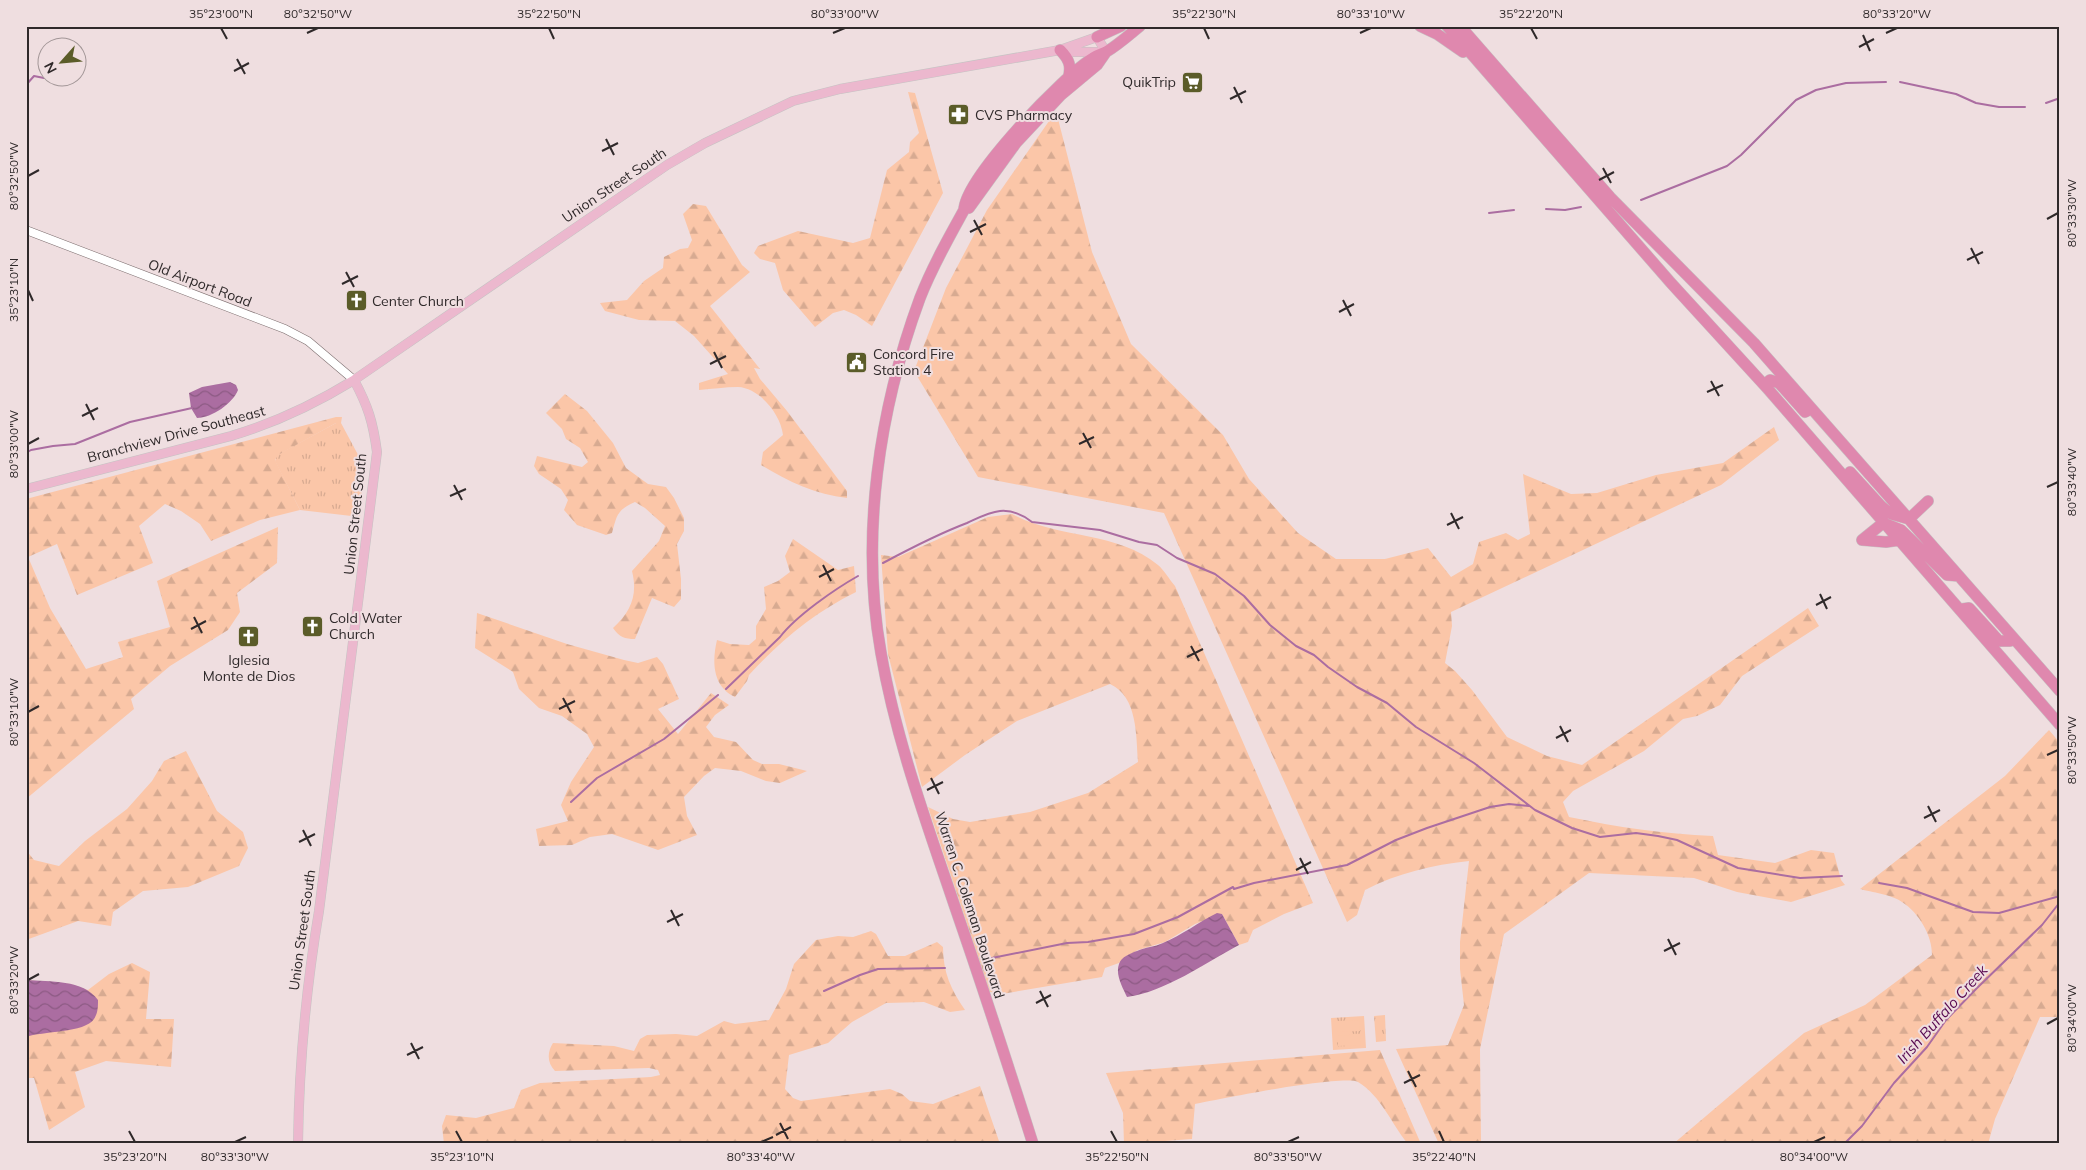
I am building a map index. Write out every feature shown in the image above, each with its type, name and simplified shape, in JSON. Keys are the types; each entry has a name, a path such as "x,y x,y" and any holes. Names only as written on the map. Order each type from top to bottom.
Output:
{"highway":[{"path":"1097,37 1121,26"},
{"name":"Warren C. Coleman Boulevard","path":"1033,1144 911,772 889,690 876,614 874,523 878,467 893,386 920,298 931,271 964,210 964,204 993,157 1038,107 1092,58 1106,52 1140,26"},
{"path":"1420,26 1437,34 1476,61"},
{"path":"1447,26 1664,276 1765,385 2060,725"},
{"path":"1460,26 1610,197 1732,319 1898,505 2060,691"},
{"path":"1060,50 1067,57 1070,65 1068,79"},
{"name":"Warren C. Coleman Boulevard","path":"964,210 970,207 1016,143 1061,95 1097,65 1106,52"},
{"path":"1765,385 1770,380 1779,383 1805,412 1814,410"},
{"path":"1838,469 1846,467 1881,506 1891,514 1909,519"},
{"path":"1898,505 1928,501 1909,519"},
{"path":"1883,523 1862,540 1886,542 1900,540"},
{"path":"1883,523 1901,530 1947,575 1959,576"},
{"path":"1960,609 1969,608 1999,641 2010,641 2012,638"}],"main road":[{"name":"Union Street South","path":"298,1144 298,1104 310,965 377,452 373,424 367,404 354,380 667,165 705,143 770,111 793,101 840,89 1060,50 1097,37"},
{"path":"1097,37 1106,52"},
{"name":"Union Street South","path":"1060,50 1106,52"},
{"name":"Branchview Drive Southeast","path":"26,489 252,430 301,410 354,380"}],"street":[{"name":"Old Airport Road","path":"26,230 285,330 308,341 354,380"}],"green space":[{"path":"908,92 915,93 943,193 872,326 856,315 844,310 833,313 815,327 783,290 775,263 760,259 754,253 758,246 798,231 853,243 870,238 887,170 909,152 910,142 919,133"},
{"path":"1056,111 1092,252 1131,344 1223,435 1249,479 1298,533 1336,559 1385,559 1428,548 1451,577 1473,564 1479,542 1506,533 1518,540 1530,534 1523,474 1571,494 1597,493 1656,475 1723,463 1774,427 1779,440 1721,485 1451,612 1452,626 1445,663 1472,690 1507,737 1547,756 1582,765 1808,608 1819,626 1742,676 1720,705 1697,716 1683,719 1644,751 1573,791 1563,802 1569,817 1641,830 1713,836 1718,855 1775,863 1811,850 1834,853 1841,880 1845,885 1791,902 1737,892 1694,878 1589,873 1504,934 1480,1049 1481,1144 1439,1144 1396,1049 1448,1045 1464,1005 1460,969 1460,942 1469,861 1416,871 1390,879 1365,890 1357,915 1347,922 1164,513 978,477 914,371 946,288 987,210"},
{"path":"693,204 706,206 742,265 750,272 710,306 760,369 754,368 760,379 787,411 847,491 847,498 824,494 802,486 761,465 763,452 783,435 774,411 761,397 746,389 733,387 699,390 699,383 728,374 694,336 675,321 639,320 605,311 600,303 627,300 644,281 663,268 664,257 680,249 688,248 692,240 683,214"},
{"path":"565,394 587,411 613,443 626,468 648,484 666,487 684,518 684,531 677,544 681,599 674,607 652,598 635,639 622,637 613,628 632,603 634,580 632,571 659,541 665,526 645,508 635,502 621,511 612,533 606,535 577,525 564,510 568,500 561,489 539,474 534,466 537,456 582,467 588,462 580,448 566,439 562,429 546,413"},
{"path":"336,417 342,417 341,423 336,423 278,455 275,460 300,510 260,520 211,541 200,524 181,511 165,504 139,526 153,563 77,595 57,544 28,557 50,608 86,669 123,657 118,642 170,627 157,581 278,527 277,563 237,593 240,612 228,630 170,666 131,699 134,709 26,799 26,499"},
{"path":"336,423 341,423 364,466 360,517 300,510 275,461 277,455"},
{"path":"1012,514 1048,528 1124,546 1142,554 1158,565 1175,586 1313,903 1284,914 1253,930 1248,942 1239,945 1222,914 1195,924 1165,942 1138,950 1119,963 1105,968 1102,977 1002,994 990,992 928,807 953,819 970,822 1030,812 1088,793 1138,762 1136,729 1131,708 1119,690 1110,684 1017,721 965,755 922,787 888,654 881,555 898,557 988,517"},
{"path":"793,539 838,570 854,566 856,592 812,618 773,650 749,675 747,681 735,697 727,692 718,680 714,664 717,640 730,644 749,645 756,639 756,626 766,609 764,587 778,581 790,572 785,556"},
{"path":"477,613 567,644 624,660 638,663 657,657 663,664 679,699 658,709 678,734 711,693 729,705 715,715 706,727 714,737 736,742 753,760 762,764 779,764 807,771 780,783 766,781 741,771 715,768 704,776 684,797 687,816 697,835 658,850 612,834 590,837 572,845 539,846 536,829 568,821 561,805 571,782 594,747 587,734 562,716 539,708 519,689 513,672 475,648"},
{"path":"2049,730 2060,743 2060,1017 2040,1017 1995,1119 1988,1144 1673,1144 1804,1033 1865,1005 1932,955 1927,932 1914,912 1893,897 1860,889 2005,776"},
{"path":"186,751 217,811 243,832 248,848 239,866 188,887 143,891 113,912 111,926 78,921 26,940 26,850 34,860 59,866 85,841 127,809 152,781 164,761"},
{"path":"871,931 876,934 888,956 905,956 937,942 943,947 944,965 949,980 965,1010 950,1012 924,1002 886,1003 852,1022 828,1043 789,1055 785,1089 793,1098 801,1101 890,1089 902,1094 910,1101 933,1104 980,1086 1000,1144 444,1144 442,1126 446,1115 476,1118 514,1108 521,1090 540,1083 660,1075 658,1070 649,1068 555,1071 550,1065 549,1057 553,1043 614,1046 634,1051 640,1039 647,1035 676,1034 697,1036 724,1021 735,1024 769,1020 786,989 794,964 816,940 838,936 853,937"},
{"path":"132,963 150,972 146,1019 174,1019 171,1067 106,1061 75,1072 85,1107 49,1130 34,1078 26,1078 26,980 70,984 88,990 109,974"},
{"path":"1385,1015 1386,1041 1376,1042 1374,1016"},
{"path":"1364,1016 1366,1048 1333,1050 1331,1018"},
{"path":"1359,1020 1360,1031 1337,1032 1337,1021"},
{"path":"1360,1034 1361,1045 1338,1046 1338,1036"},
{"path":"1380,1050 1421,1144 1408,1144 1373,1095 1358,1082 1348,1080 1280,1088 1195,1104 1192,1139 1124,1144 1123,1113 1106,1073"}],"water":[{"path":"230,382 236,385 238,390 232,400 215,413 197,418 191,408 189,393 202,387"},
{"path":"1217,913 1222,914 1239,945 1170,983 1127,997 1118,973 1119,964 1122,959 1132,953 1170,940"},
{"path":"26,980 65,983 84,988 98,1000 98,1010 94,1019 82,1027 26,1037"}],"waterway":[{"path":"26,85 34,76 38,77"},
{"path":"1641,200 1727,166 1741,155 1796,100 1816,90 1846,83 1886,82"},
{"path":"1900,82 1956,94 1976,103 1999,107 2025,107"},
{"path":"2046,103 2060,98"},
{"path":"1546,209 1565,210 1581,207"},
{"path":"1489,213 1514,210"},
{"path":"26,453 31,450 75,444 130,422 192,408"},
{"path":"883,563 946,532 988,514 1000,511 1017,514 1032,522 1100,530 1139,542 1157,545 1177,558 1215,574 1244,596 1270,625 1296,646 1314,655 1357,687 1387,703 1416,727 1474,763 1535,810 1572,828 1600,837 1636,833 1677,840 1738,868 1800,878 1842,876"},
{"path":"726,689 796,620 827,595 858,576"},
{"path":"571,802 597,778 664,739 718,695"},
{"path":"982,960 1067,943 1088,942 1134,934 1178,917 1233,887 1234,889 1254,883 1347,865 1396,840 1490,807 1509,804 1529,806"},
{"path":"1879,883 1907,888 1973,912 1999,913 2060,896"},
{"name":"Irish Buffalo Creek","path":"1844,1144 1862,1126 1894,1083 1927,1047 1946,1020 2042,925 2060,902"},
{"path":"824,991 878,969 945,968"}],"place":[{"name":"QuikTrip","path":"1192,82"},
{"name":"CVS Pharmacy","path":"959,115"},
{"name":"Center Church","path":"356,301"},
{"name":"Concord Fire Station 4","path":"857,362"},
{"name":"Cold Water Church","path":"313,626"},
{"name":"Iglesia Monte de Dios","path":"249,637"}]}
